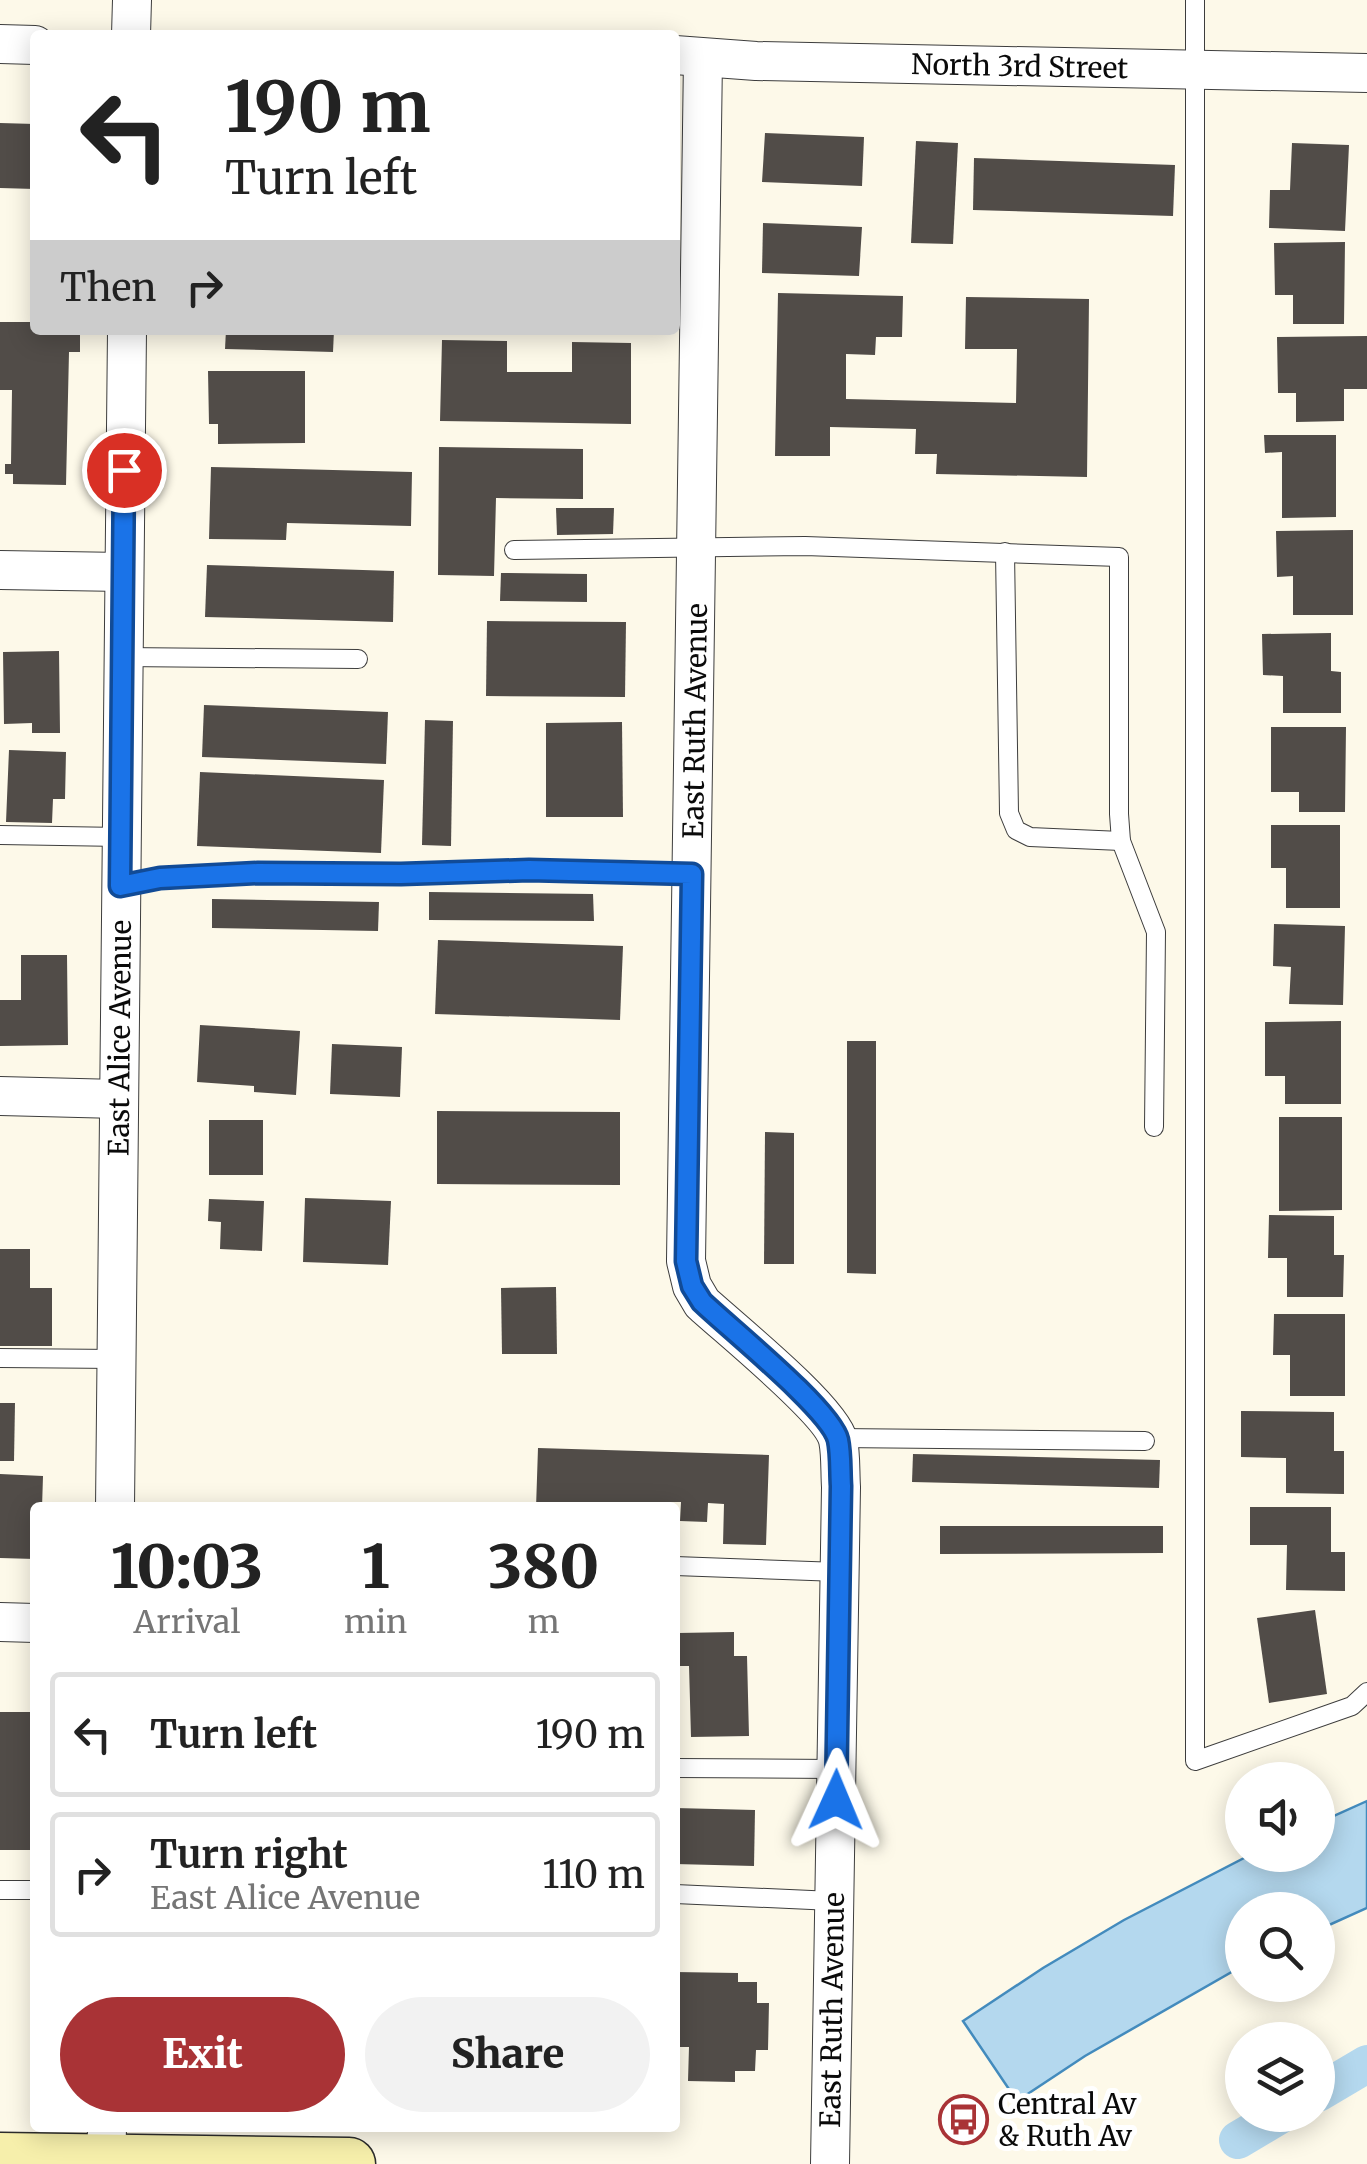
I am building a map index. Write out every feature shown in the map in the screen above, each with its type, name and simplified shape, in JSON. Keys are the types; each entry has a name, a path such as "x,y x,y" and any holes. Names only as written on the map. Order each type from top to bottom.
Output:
{"main road":[{"path":"0,2158 106,2150 349,2164"}],"street":[{"path":"131,30 132,0"},
{"path":"0,44 30,45"},
{"name":"North 3rd Street","path":"689,56 1367,72"},
{"name":"East Ruth Avenue","path":"689,56 696,123 687,326 697,546 686,1261 692,1286 702,1302 819,1411 838,1438 830,2164"},
{"name":"East Alice Avenue","path":"115,1502 127,335"},
{"path":"0,570 123,572"},
{"path":"0,1096 118,1098"},
{"path":"0,1622 30,1623"}],"lane":[{"path":"1195,0 1194,1762 1352,1706 1367,1692"},
{"path":"514,550 697,546 1119,557 1122,841 1156,932 1154,1128"},
{"path":"1005,552 1009,813 1016,830 1030,837 1122,841"},
{"path":"122,657 358,659"},
{"path":"0,835 121,837"},
{"path":"120,886 160,878 258,873 529,870 692,874"},
{"path":"0,1358 117,1359"},
{"path":"838,1438 1145,1442"},
{"path":"680,1566 839,1572"},
{"path":"680,1768 836,1770"},
{"path":"0,1890 30,1890"},
{"path":"680,1894 834,1901"}],"water":[{"path":"1367,1801 1367,1908 1335,1922 1335,1892 1225,1892 1225,1976 1085,2056 1017,2101 963,2021 1124,1920 1225,1868 1225,1872 1335,1872 1335,1815"}],"building":[{"path":"0,123 30,124 30,189 0,188"},
{"path":"765,133 864,137 862,186 762,182"},
{"path":"916,141 958,143 953,244 911,243"},
{"path":"1292,143 1349,145 1345,231 1269,228 1270,190 1290,190"},
{"path":"974,158 1175,165 1173,216 973,210"},
{"path":"763,223 862,227 859,276 762,273"},
{"path":"1345,242 1344,324 1293,324 1293,295 1275,295 1274,243"},
{"path":"778,293 903,296 902,337 876,337 875,355 846,354 846,399 1016,403 1017,349 965,349 966,297 1089,299 1087,477 936,474 937,454 915,454 916,429 830,427 830,456 775,456"},
{"path":"0,322 30,322 30,335 80,335 80,352 69,352 66,485 13,484 13,474 5,474 5,464 11,464 12,390 0,390"},
{"path":"226,335 334,335 333,352 225,349"},
{"path":"1367,336 1367,389 1344,389 1344,421 1296,422 1296,393 1278,393 1277,337"},
{"path":"442,340 507,341 507,372 572,372 572,342 631,343 631,424 440,421"},
{"path":"208,371 305,371 305,443 218,444 218,424 209,424"},
{"path":"1264,435 1336,435 1336,517 1282,518 1282,452 1265,453"},
{"path":"439,447 583,449 583,499 496,498 494,576 438,575"},
{"path":"211,467 412,472 411,526 287,523 286,540 209,539"},
{"path":"556,508 614,508 613,534 557,535"},
{"path":"1353,530 1353,615 1293,615 1293,576 1277,577 1276,531"},
{"path":"207,565 394,571 393,622 205,617"},
{"path":"501,573 587,574 587,602 500,601"},
{"path":"487,621 626,622 625,697 486,696"},
{"path":"1331,633 1331,671 1341,672 1341,713 1283,713 1283,676 1263,675 1262,634"},
{"path":"59,651 60,733 32,733 32,723 4,724 3,652"},
{"path":"204,705 388,712 386,764 202,757"},
{"path":"425,720 453,721 451,846 422,845"},
{"path":"622,722 623,817 546,817 546,723"},
{"path":"1271,727 1346,727 1345,812 1299,812 1299,792 1271,792"},
{"path":"9,750 66,752 65,799 53,799 52,823 6,822"},
{"path":"200,772 384,780 381,853 197,846"},
{"path":"1271,825 1340,825 1340,908 1286,908 1286,868 1271,868"},
{"path":"429,892 593,894 594,921 429,920"},
{"path":"212,899 379,902 378,931 212,928"},
{"path":"1274,924 1345,926 1343,1005 1289,1004 1291,967 1273,966"},
{"path":"438,940 623,946 620,1020 435,1014"},
{"path":"21,955 67,955 68,1045 0,1046 0,1000 21,1000"},
{"path":"1341,1021 1341,1104 1285,1104 1285,1076 1265,1076 1265,1022"},
{"path":"200,1025 300,1031 296,1095 254,1092 254,1086 197,1082"},
{"path":"847,1041 876,1041 876,1274 847,1273"},
{"path":"332,1044 402,1047 400,1097 330,1094"},
{"path":"437,1111 620,1112 620,1185 437,1184"},
{"path":"1279,1117 1342,1117 1342,1210 1279,1211"},
{"path":"209,1120 263,1120 263,1175 209,1175"},
{"path":"765,1132 794,1133 794,1264 764,1264"},
{"path":"305,1198 391,1201 388,1265 303,1262"},
{"path":"209,1199 264,1201 262,1251 220,1249 221,1222 208,1221"},
{"path":"1269,1215 1334,1216 1334,1255 1344,1255 1343,1297 1287,1297 1287,1258 1268,1258"},
{"path":"0,1249 30,1249 30,1288 52,1288 52,1346 0,1346"},
{"path":"556,1287 557,1354 502,1354 501,1288"},
{"path":"1274,1314 1345,1314 1345,1396 1290,1396 1290,1355 1273,1355"},
{"path":"0,1403 15,1403 14,1461 0,1461"},
{"path":"1241,1411 1334,1412 1334,1451 1344,1451 1344,1494 1286,1493 1286,1458 1241,1457"},
{"path":"538,1448 769,1455 766,1545 723,1544 724,1504 708,1503 707,1522 680,1521 681,1502 536,1502"},
{"path":"913,1454 1160,1460 1159,1488 912,1482"},
{"path":"0,1474 43,1476 42,1502 30,1502 30,1559 0,1558"},
{"path":"1250,1507 1331,1507 1331,1552 1345,1552 1345,1591 1286,1590 1287,1545 1250,1545"},
{"path":"940,1526 1163,1526 1163,1553 940,1554"},
{"path":"1315,1610 1327,1694 1269,1703 1257,1618"},
{"path":"734,1632 734,1656 747,1656 749,1736 691,1737 689,1666 680,1666 680,1633"},
{"path":"0,1712 30,1712 30,1850 0,1850"},
{"path":"680,1808 755,1810 754,1866 680,1864"},
{"path":"680,1972 738,1973 738,1982 757,1982 757,2003 769,2003 768,2050 756,2050 755,2071 735,2071 735,2082 688,2081 689,2047 680,2047"}],"waterway":[{"path":"1335,2083 1367,2064"},
{"path":"1238,2140 1251,2132"}],"place":[{"name":"Central Av & Ruth Av","path":"963,2120"}],"route":[{"path":"124,470 120,886 160,878 258,873 529,870 692,874 686,1261 692,1286 702,1302 809,1401 838,1438 841,1486 836,1800"}]}
